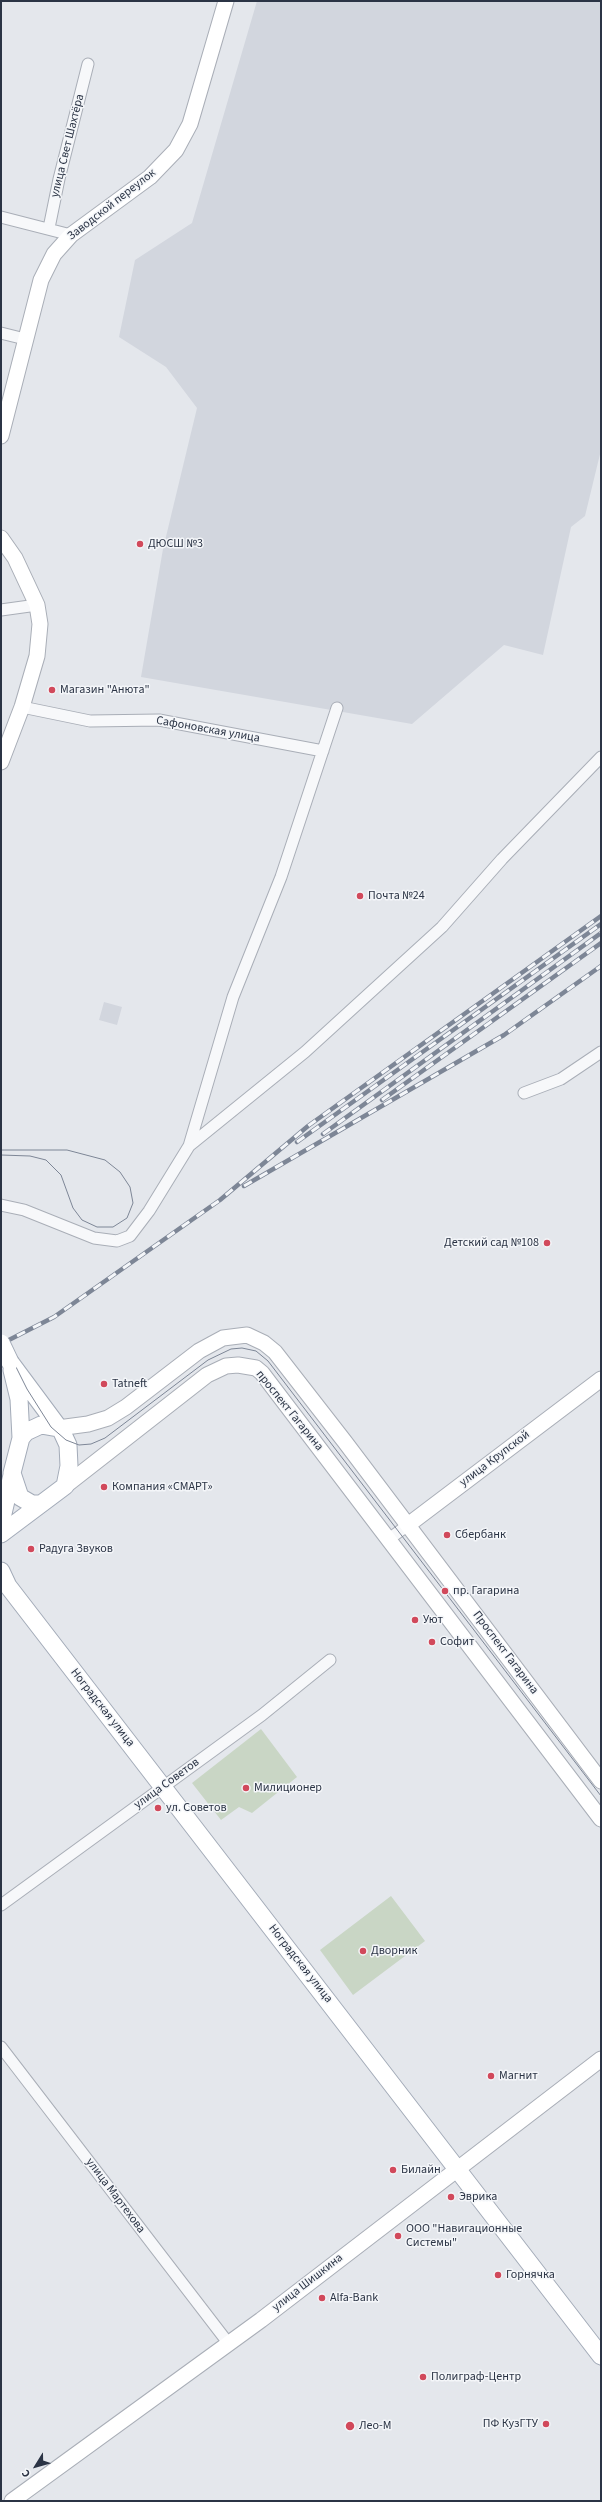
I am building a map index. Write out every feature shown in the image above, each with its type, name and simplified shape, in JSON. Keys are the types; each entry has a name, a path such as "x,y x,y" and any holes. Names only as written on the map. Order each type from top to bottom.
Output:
{"main road":[{"name":"Заводской переулок","path":"2,426 41,280 54,254 71,234 150,177 176,150 190,124 226,1"},
{"path":"1,538 15,558 37,605 40,624 37,656 22,707 1,762"},
{"name":"проспект Гагарина","path":"58,1428 88,1424 108,1418 126,1407 199,1351 223,1338 247,1335 264,1343 275,1352 408,1525"},
{"path":"1,1343 10,1362 58,1428 68,1445 69,1466 65,1486 1,1534"},
{"path":"1,1522 20,1438 19,1399 10,1362"},
{"name":"проспект Гагарина","path":"65,1486 207,1375 226,1366 246,1365 262,1373 419,1580"},
{"name":"улица Крупской","path":"408,1525 601,1379"},
{"path":"20,1438 37,1425 58,1428"},
{"path":"12,1473 20,1497 32,1504 41,1504"},
{"name":"Проспект Гагарина","path":"408,1525 601,1781"},
{"name":"Ноградская улица","path":"1,1571 8,1586 601,2356"},
{"name":"Проспект Гагарина","path":"419,1580 601,1819"},
{"name":"улица Шишкина","path":"12,2501 229,2344 601,2059"}],"street":[{"name":"улица Свет Шахтёра","path":"49,228 59,179 88,64"},
{"path":"1,217 71,234"},
{"path":"1,333 25,339"},
{"path":"1,610 37,605"},
{"name":"Сафоновская улица","path":"22,707 90,721 159,720 323,751"},
{"path":"1,1204 24,1210 94,1238 117,1241 130,1236 136,1228 189,1146 233,997 281,877 337,708"},
{"path":"189,1146 305,1052 437,932 502,859 601,757"},
{"path":"524,1093 561,1079 601,1052"},
{"name":"улица Крупской","path":"389,1539 408,1525"},
{"name":"улица Советов","path":"1,1905 162,1786 262,1715 330,1660"},
{"name":"улица Мартехова","path":"1,2047 229,2344"}],"shaded area":[{"path":"257,1 601,1 601,450 585,516 571,527 543,655 504,645 412,724 141,677 163,549 197,408 166,367 119,337 135,260 192,223"},
{"path":"104,1002 122,1007 117,1025 99,1020"}],"green space":[{"path":"261,1729 297,1777 252,1813 239,1807 221,1820 192,1783"},
{"path":"391,1896 425,1941 353,1995 320,1950"}],"tram line":[{"path":"1,1150 67,1150 105,1160 120,1172 130,1187 133,1203 127,1218 113,1227 97,1227 82,1220 73,1208 61,1175 46,1160 30,1156 1,1155"},
{"path":"1,1337 27,1389 51,1427 66,1440 79,1445 91,1444 105,1438 208,1360 231,1349 242,1348 256,1351 268,1361 601,1796"}],"railway":[{"path":"1,1344 54,1317 220,1200 308,1126 601,916"},
{"path":"297,1142 601,924"},
{"path":"323,1134 601,933"},
{"path":"382,1100 601,943"},
{"path":"244,1186 504,1035 601,966"}],"place":[{"name":"ДЮСШ №3","path":"140,544"},
{"name":"Магазин \"Анюта\"","path":"52,690"},
{"name":"Почта №24","path":"360,896"},
{"name":"Детский сад №108","path":"547,1243"},
{"name":"Tatneft","path":"104,1384"},
{"name":"Компания «СМАРТ»","path":"104,1487"},
{"name":"Сбербанк","path":"447,1535"},
{"name":"Радуга Звуков","path":"31,1549"},
{"name":"пр. Гагарина","path":"445,1591"},
{"name":"Уют","path":"415,1620"},
{"name":"Софит","path":"432,1642"},
{"name":"Милиционер","path":"246,1788"},
{"name":"ул. Советов","path":"158,1808"},
{"name":"Дворник","path":"363,1951"},
{"name":"Магнит","path":"491,2076"},
{"name":"Билайн","path":"393,2170"},
{"name":"Эврика","path":"451,2197"},
{"name":"ООО \"Навигационные Системы\"","path":"398,2236"},
{"name":"Горнячка","path":"498,2275"},
{"name":"Alfa-Bank","path":"322,2298"},
{"name":"Полиграф-Центр","path":"423,2377"},
{"name":"ПФ КузГТУ","path":"546,2424"},
{"name":"Лео-М","path":"350,2426"}]}
